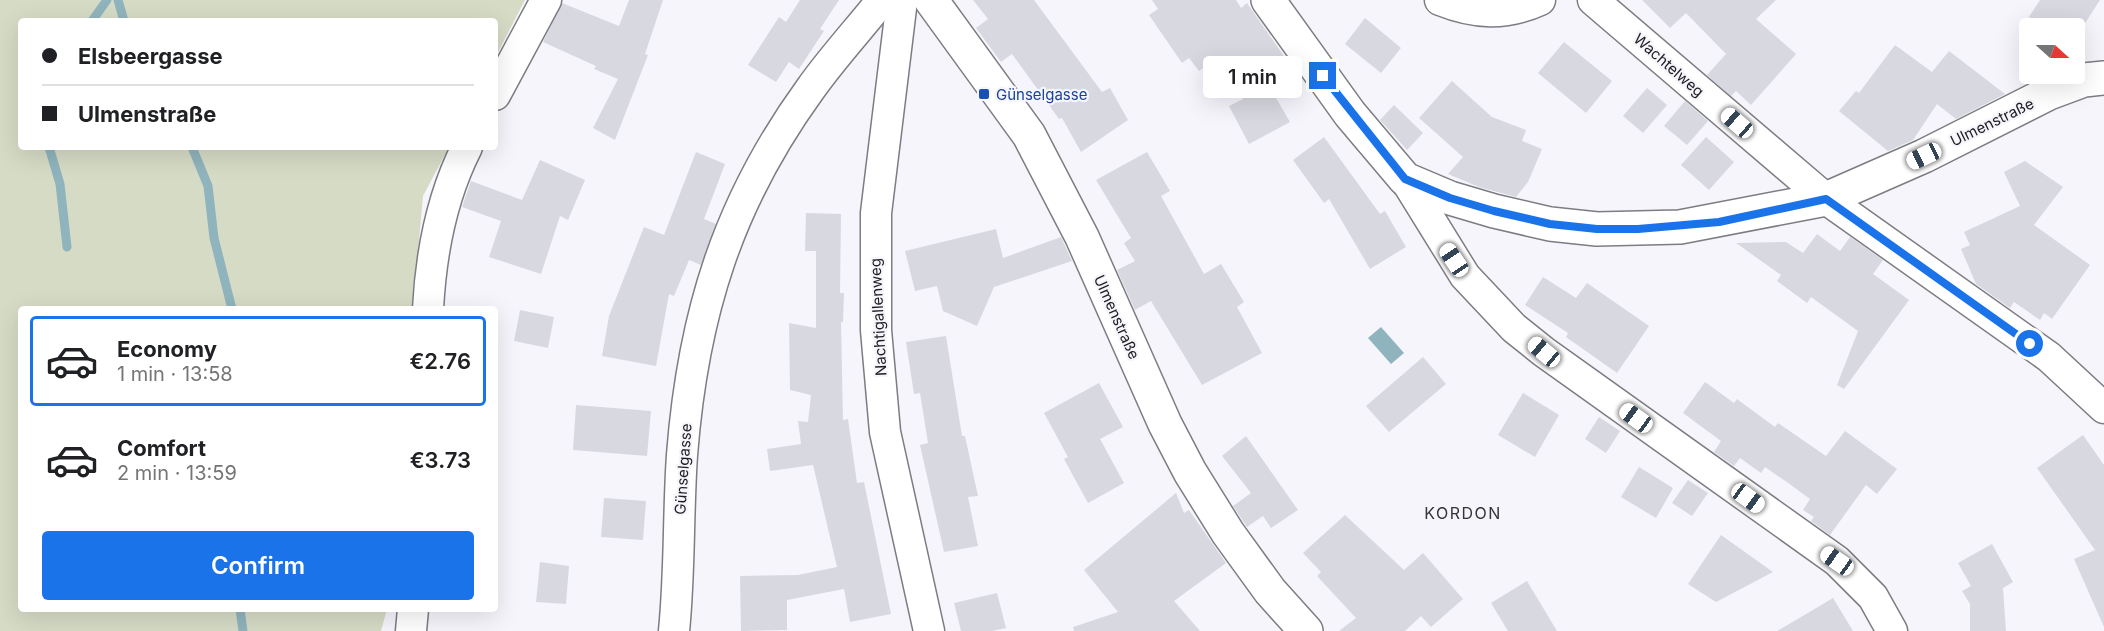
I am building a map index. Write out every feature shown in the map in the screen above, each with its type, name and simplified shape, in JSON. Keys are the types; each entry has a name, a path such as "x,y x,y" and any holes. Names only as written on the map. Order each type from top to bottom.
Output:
{"street":[{"path":"498,88 546,0"},
{"name":"Günselgasse","path":"674,631 682,454 690,388 703,315 720,254 745,195 776,139 811,87 882,0"},
{"name":"Nachtigallenweg","path":"902,0 876,213 876,330 885,432 929,631"},
{"name":"Ulmenstraße","path":"931,0 1029,135 1082,237 1165,424 1190,472 1228,533 1270,591 1306,631"},
{"name":"Ulmenstraße","path":"1268,0 1350,114 1405,179 1450,198 1494,211 1550,224 1597,229 1680,227 1826,199 1895,169 2049,93 2084,80 2104,78"},
{"path":"1440,0 1469,10 1502,13 1523,8 1540,0"},
{"name":"Wachtelweg","path":"1593,0 1826,199 2049,357 2104,408"},
{"path":"428,306 430,264 437,230 466,150"},
{"path":"1405,179 1465,276 1514,328 1544,352 1837,561 1873,597 1892,631"},
{"path":"411,631 413,612"}],"green space":[{"path":"0,0 525,0 498,52 498,18 18,18 18,150 447,150 423,196 413,306 18,306 18,612 386,612 381,631 0,631"}],"water":[{"path":"1381,327 1404,353 1391,364 1368,338"}],"building":[{"path":"629,0 663,0 645,54 648,55 615,140 593,128 618,79 594,69 596,66 543,42 562,3 619,26"},
{"path":"800,0 839,0 820,29 824,31 799,69 789,62 776,82 748,65 779,17 786,22"},
{"path":"973,0 1034,0 1102,92 1110,88 1128,120 1081,152 1062,118 1059,119 1012,54 1001,62 976,28 988,19"},
{"path":"1152,0 1236,0 1241,8 1247,3 1288,62 1264,77 1290,122 1249,144 1229,106 1243,99 1218,58 1199,71 1189,58 1182,63 1149,15 1158,9"},
{"path":"1642,0 1776,0 1756,19 1796,54 1751,105 1736,91 1731,96 1707,75 1726,54 1686,13 1670,28"},
{"path":"2040,0 2100,0 2085,23 2085,18 2029,17"},
{"path":"1365,18 1401,48 1381,73 1345,44"},
{"path":"1564,42 1612,81 1586,113 1538,73"},
{"path":"1895,45 1932,72 1949,51 2005,94 1956,119 1937,104 1913,140 1888,151 1839,111 1856,91 1859,93"},
{"path":"1452,81 1492,117 1526,130 1522,141 1542,149 1528,182 1516,197 1479,187 1448,174 1463,157 1419,118"},
{"path":"1647,88 1667,105 1643,133 1623,116"},
{"path":"1685,101 1708,121 1687,145 1664,126"},
{"path":"1394,105 1423,133 1407,150 1380,120"},
{"path":"1324,137 1380,214 1385,211 1406,247 1370,269 1329,199 1324,203 1293,160"},
{"path":"1706,137 1734,162 1709,190 1681,165"},
{"path":"696,152 725,164 704,219 716,224 701,265 689,260 674,296 669,294 656,366 602,356 609,316 644,227 664,235"},
{"path":"1147,152 1170,191 1161,196 1204,274 1221,264 1244,302 1237,307 1262,353 1202,385 1151,301 1135,310 1117,270 1135,261 1124,243 1131,238 1096,180"},
{"path":"540,160 585,180 568,220 560,216 541,274 489,257 501,221 462,207 471,181 522,200"},
{"path":"2025,161 2063,187 2034,225 2090,265 2052,319 2044,313 2040,320 2014,302 2010,308 1976,284 1961,249 1970,245 1964,232 2020,206 2004,172"},
{"path":"806,213 841,214 840,293 844,293 843,322 841,322 843,420 848,419 857,483 864,482 891,614 850,622 844,589 787,600 787,630 741,631 740,576 798,575 837,567 813,465 770,471 767,449 801,444 798,421 808,422 811,395 790,390 789,323 816,328 816,251 805,251"},
{"path":"996,229 1003,258 1061,237 1072,261 994,287 977,326 943,311 937,286 915,291 905,251"},
{"path":"1817,234 1840,251 1850,237 1883,260 1873,274 1909,300 1844,389 1837,385 1858,331 1811,297 1807,303 1777,281 1781,275 1736,243 1786,242 1803,253"},
{"path":"1543,277 1576,298 1587,283 1649,326 1617,373 1566,337 1568,333 1525,305"},
{"path":"520,310 554,317 548,348 514,341"},
{"path":"946,336 962,436 965,436 978,496 968,497 978,546 944,552 920,445 928,443 920,393 914,394 906,342"},
{"path":"1423,357 1446,384 1389,432 1366,406"},
{"path":"1705,382 1734,403 1737,399 1775,427 1778,423 1826,456 1845,431 1897,469 1877,494 1866,485 1830,535 1811,521 1814,517 1803,510 1810,499 1791,485 1765,467 1761,473 1740,458 1734,466 1714,452 1721,441 1683,413"},
{"path":"1099,383 1123,427 1100,439 1124,483 1088,503 1064,459 1068,457 1044,413"},
{"path":"1523,393 1559,415 1535,457 1498,435"},
{"path":"576,405 651,411 647,456 573,450"},
{"path":"1599,417 1620,431 1606,453 1585,439"},
{"path":"2083,435 2104,465 2104,627 2074,559 2095,550 2037,468"},
{"path":"1246,436 1298,510 1271,528 1263,516 1247,527 1233,506 1251,493 1222,456"},
{"path":"1639,467 1673,488 1656,518 1621,497"},
{"path":"1688,480 1708,493 1692,516 1672,503"},
{"path":"1176,493 1184,513 1189,510 1226,563 1174,601 1200,631 1074,631 1073,627 1118,612 1084,570"},
{"path":"604,498 646,501 643,540 601,537"},
{"path":"1345,515 1404,570 1423,553 1463,599 1431,627 1421,616 1405,631 1339,631 1356,618 1317,576 1321,572 1303,553"},
{"path":"1721,535 1773,572 1716,602 1688,584"},
{"path":"1992,544 2013,582 2003,588 2006,631 1970,631 1970,604 1962,591 1971,586 1958,563"},
{"path":"540,562 569,566 566,604 536,602"},
{"path":"1527,581 1557,631 1508,631 1491,603"},
{"path":"997,593 1006,628 992,631 961,631 954,603"},
{"path":"1833,598 1853,631 1777,631 1823,604"}],"waterway":[{"path":"94,18 107,0"},
{"path":"118,0 123,18"},
{"path":"50,150 60,184 67,247"},
{"path":"193,150 208,186 214,238 231,306"},
{"path":"240,612 243,631"}],"place":[{"name":"Günselgasse","path":"984,94"}],"district":[{"name":"KORDON","path":"1463,513"}],"route":[{"path":"1323,76 1350,114 1405,179 1450,198 1550,224 1597,229 1680,227 1719,222 1826,199 2030,344"}]}
